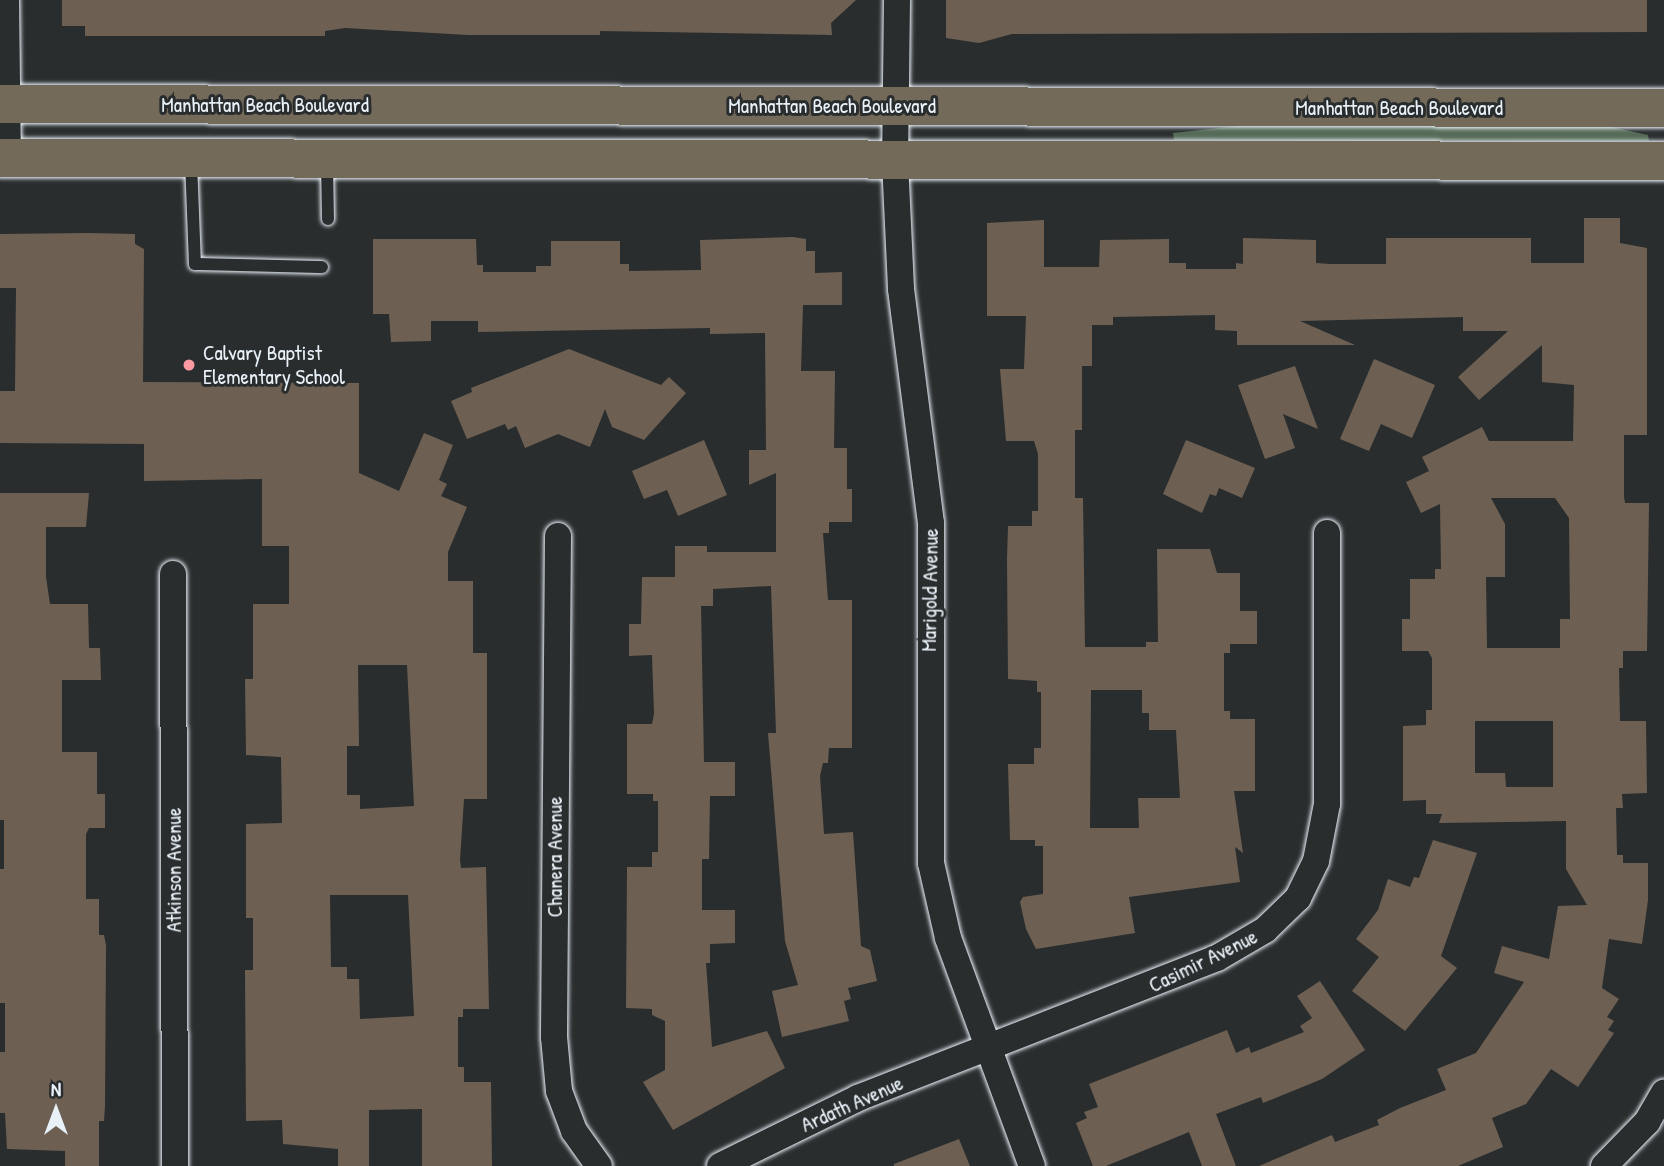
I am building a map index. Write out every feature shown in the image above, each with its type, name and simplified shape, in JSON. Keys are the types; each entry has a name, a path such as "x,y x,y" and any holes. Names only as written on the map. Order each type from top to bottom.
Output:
{"main road":[{"name":"Manhattan Beach Boulevard","path":"3,104 1664,108"},
{"path":"4,158 1664,161"}],"street":[{"path":"4,158 6,0"},
{"name":"Marigold Avenue","path":"897,0 895,161 901,289 931,523 928,773 931,863 948,938 987,1050 1032,1166"},
{"name":"Casimir Avenue","path":"987,1050 1217,958 1265,930 1298,898 1316,860 1327,804 1327,533"},
{"name":"Chanera Avenue","path":"558,536 554,1038 559,1091 574,1131 599,1166"},
{"name":"Atkinson Avenue","path":"173,575 174,1166"},
{"name":"Ardath Avenue","path":"720,1166 858,1098 987,1050"},
{"path":"1604,1166 1647,1122 1664,1092"}],"lane":[{"path":"191,159 195,264 322,267"},
{"path":"327,160 328,219"}],"green space":[{"path":"1247,125 1611,127 1648,135 1649,141 1174,140 1173,133"}],"building":[{"path":"62,0 856,0 831,23 832,35 600,31 600,35 468,35 345,28 325,31 325,36 85,36 85,26 62,26"},
{"path":"946,0 1647,0 1647,32 1012,34 979,43 946,38"},
{"path":"1584,218 1620,218 1620,243 1647,248 1647,435 1624,435 1624,497 1625,503 1649,503 1647,651 1623,651 1623,668 1619,668 1620,721 1646,721 1647,793 1622,794 1623,808 1616,808 1617,855 1623,855 1623,863 1648,863 1648,900 1642,944 1609,939 1602,988 1619,999 1607,1017 1614,1021 1608,1030 1614,1033 1578,1087 1551,1069 1526,1104 1492,1118 1503,1147 1458,1166 1259,1166 1332,1135 1335,1142 1379,1125 1377,1120 1446,1090 1437,1069 1476,1053 1524,982 1494,973 1502,946 1549,959 1558,906 1587,905 1566,869 1566,821 1439,823 1442,814 1426,814 1426,800 1403,801 1403,726 1426,725 1426,710 1432,710 1432,658 1428,651 1402,651 1402,619 1410,619 1410,579 1435,579 1435,569 1441,569 1440,504 1421,513 1406,482 1429,471 1422,457 1482,427 1489,441 1573,441 1574,385 1542,382 1542,345 1479,400 1458,377 1508,331 1463,331 1463,317 1300,321 1355,345 1237,345 1237,331 1215,330 1215,315 1113,317 1113,325 1092,325 1092,366 1082,366 1082,430 1075,430 1075,498 1083,498 1085,647 1146,647 1146,642 1158,642 1157,549 1210,549 1217,573 1240,573 1240,611 1257,611 1257,644 1230,644 1230,653 1224,653 1224,711 1230,711 1230,719 1255,719 1255,791 1234,791 1243,853 1235,847 1240,882 1129,897 1135,933 1036,949 1026,929 1020,902 1023,897 1043,894 1043,846 1035,846 1035,840 1010,840 1008,764 1034,764 1034,748 1041,748 1041,692 1037,692 1037,681 1008,679 1007,559 1008,526 1032,526 1032,511 1038,511 1038,454 1034,441 1006,441 1000,369 1024,369 1026,316 987,316 987,223 1044,220 1044,267 1099,267 1100,240 1169,239 1169,263 1186,263 1186,269 1236,269 1236,263 1243,264 1243,238 1316,240 1316,263 1386,264 1386,238 1531,238 1531,263 1584,263","holes":["1491,498 1555,498 1569,518 1570,619 1560,619 1560,648 1487,648 1486,577 1505,577 1505,524","1091,690 1142,690 1142,713 1149,713 1149,730 1176,730 1180,798 1138,798 1139,828 1090,828","1475,721 1553,721 1553,787 1506,787 1505,773 1475,773"]},
{"path":"0,234 135,234 135,244 144,249 143,382 359,383 359,473 399,491 424,433 453,445 439,480 447,484 441,496 467,507 448,552 448,581 473,581 473,653 487,653 487,799 464,799 460,860 461,868 486,867 489,1009 463,1009 463,1017 458,1017 458,1067 464,1067 464,1082 491,1082 492,1166 422,1166 422,1109 369,1110 369,1166 338,1166 338,1149 283,1144 282,1120 246,1121 245,970 253,970 253,918 246,918 246,824 282,823 281,757 246,755 245,679 253,679 253,604 289,604 289,546 262,546 262,479 144,481 144,444 0,443 0,391 15,391 16,288 0,288","holes":["358,665 407,665 414,806 360,809 360,795 347,795 347,746 359,746","330,895 408,895 414,1016 360,1019 359,979 347,979 347,967 331,967"]},
{"path":"793,237 806,239 806,251 815,251 815,273 842,272 842,305 803,305 801,371 835,371 834,448 847,448 847,489 852,489 852,522 829,522 829,533 823,533 828,600 852,600 852,748 829,748 828,763 823,763 820,776 824,834 853,832 861,946 870,950 877,981 848,988 851,999 844,1001 849,1021 782,1037 772,991 798,985 785,941 768,733 776,733 771,586 713,589 713,606 701,606 704,762 735,762 735,796 710,796 709,859 702,859 702,910 735,910 735,943 710,944 710,963 706,963 712,1047 767,1031 785,1068 673,1130 643,1082 665,1070 665,1021 652,1015 652,1009 626,1008 627,867 652,867 652,852 658,852 658,801 653,801 653,794 627,794 627,724 652,724 654,714 652,655 629,656 629,624 641,624 642,577 675,577 675,546 707,546 707,552 776,552 776,473 749,485 749,450 766,450 765,333 710,334 710,328 478,332 478,321 431,321 431,341 391,342 389,314 373,314 373,239 476,239 477,265 483,265 483,272 536,272 536,266 551,266 551,241 620,241 620,264 629,264 629,271 701,270 700,240"},
{"path":"569,349 661,385 669,377 686,393 644,440 612,427 605,409 590,447 558,434 525,448 516,426 508,430 505,424 467,439 451,401 472,392 471,388"},
{"path":"1374,359 1435,385 1412,438 1381,424 1369,451 1340,439"},
{"path":"1295,366 1318,429 1283,414 1295,448 1265,459 1238,385"},
{"path":"704,440 727,495 678,516 667,490 644,499 632,471"},
{"path":"1186,440 1255,468 1242,498 1219,488 1216,496 1210,494 1202,513 1163,494"},
{"path":"0,493 89,493 86,527 46,527 46,577 50,604 88,604 89,648 100,648 101,680 62,680 62,752 97,752 97,794 105,794 105,828 89,828 86,834 86,899 99,899 99,935 104,935 106,945 105,1106 104,1121 99,1121 99,1166 65,1166 65,1151 7,1149 5,1113 0,1113 0,1052 5,1052 5,1003 0,1003 0,869 4,869 4,820 0,820"},
{"path":"1433,840 1477,853 1441,956 1457,968 1405,1031 1352,991 1379,957 1356,939 1378,910 1388,879 1410,887 1414,877 1419,878"},
{"path":"1320,981 1365,1050 1322,1079 1263,1103 1261,1097 1216,1114 1236,1166 1202,1166 1189,1132 1106,1166 1093,1166 1076,1123 1087,1118 1084,1112 1098,1107 1089,1084 1227,1030 1236,1053 1249,1047 1251,1053 1304,1032 1300,1026 1312,1018 1297,996"},
{"path":"959,1139 970,1166 894,1166 894,1164"}],"place":[{"name":"Calvary Baptist Elementary School","path":"189,365"}]}
